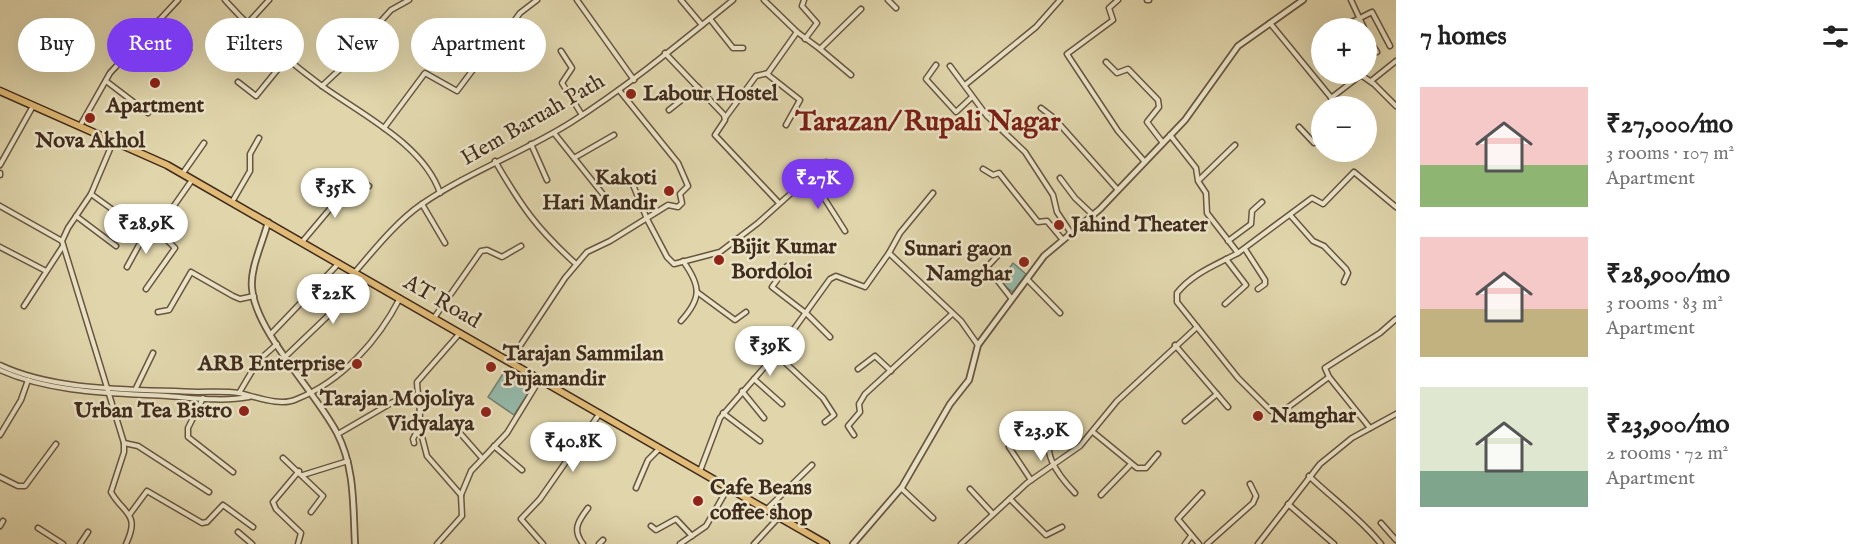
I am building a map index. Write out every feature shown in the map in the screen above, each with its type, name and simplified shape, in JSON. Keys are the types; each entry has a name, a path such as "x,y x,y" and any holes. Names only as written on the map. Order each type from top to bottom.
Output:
{"highway":[{"name":"AT Road","path":"0,92 113,141 192,179 826,544"}],"street":[{"path":"161,18 178,0"},
{"path":"225,0 242,18"},
{"path":"252,18 269,0"},
{"path":"322,86 366,45 372,31 391,10 410,0"},
{"path":"384,128 425,74 456,91 490,46 502,37 520,13 537,0"},
{"path":"578,0 634,80"},
{"path":"681,0 702,25"},
{"name":"Hem Baruah Path","path":"355,272 382,240 422,204 495,161 554,133 582,115 634,80 733,0"},
{"path":"764,0 796,32 851,75"},
{"path":"804,0 802,6 817,23 805,39"},
{"path":"888,0 896,8"},
{"path":"964,85 1036,27 1060,0"},
{"path":"1118,0 1109,8 1113,20 1067,54 1118,131 1145,162"},
{"path":"853,544 901,488 950,404 969,380 978,345 1044,256 1093,215 1193,111 1233,51 1252,34 1302,0"},
{"path":"1351,0 1359,18 1372,12 1375,18"},
{"path":"820,49 861,9"},
{"path":"710,19 732,47 743,48"},
{"path":"1377,21 1390,46"},
{"path":"1270,23 1329,96"},
{"path":"779,203 715,135 725,117 756,76 766,74 796,32"},
{"path":"561,51 572,68 562,83 582,115"},
{"path":"665,53 725,117"},
{"path":"1377,77 1396,61"},
{"path":"1106,62 1117,73 1128,69 1158,100 1159,106 1147,122 1163,143"},
{"path":"936,65 926,79 956,112 972,97"},
{"path":"950,66 987,116 1025,152 1054,197 1057,212 1071,233"},
{"path":"79,126 114,72"},
{"path":"238,82 257,96 276,72"},
{"path":"304,72 384,128 425,165 441,193"},
{"path":"766,74 800,100 786,125"},
{"path":"106,81 148,113"},
{"path":"1333,96 1348,84"},
{"path":"1373,84 1396,106"},
{"path":"669,110 698,87"},
{"path":"510,361 586,252 668,206 682,203 680,194 688,186 678,163 619,90"},
{"path":"0,165 33,106"},
{"path":"1041,108 1054,118 1118,190"},
{"path":"1299,127 1311,140"},
{"path":"554,133 602,193"},
{"path":"574,158 614,135"},
{"path":"1170,135 1194,166 1198,181 1206,193 1207,213 1238,253"},
{"path":"232,202 250,171 250,154 259,138"},
{"path":"24,306 91,194 113,141"},
{"path":"182,174 204,142"},
{"path":"531,144 547,180"},
{"path":"1198,181 1235,145"},
{"path":"495,161 518,202 536,225 576,264"},
{"path":"631,180 646,219 670,262 720,252 827,162 848,173"},
{"path":"983,169 993,175 999,172 1038,222 1047,220 1063,240"},
{"path":"1329,377 1283,411 1271,411 1238,378 1175,296 1188,281 1245,249 1312,198 1323,204 1354,172 1396,207"},
{"path":"807,177 819,190 844,231"},
{"path":"1060,178 1075,198 1093,215"},
{"path":"127,267 145,234 157,230 192,179"},
{"path":"302,242 329,210 357,183 362,182 369,186"},
{"path":"700,471 713,432 723,413 776,354 833,277 839,276 865,287 900,233 933,192"},
{"path":"91,194 131,223"},
{"path":"1228,241 1251,224 1253,210 1262,202"},
{"path":"422,204 445,243"},
{"path":"0,206 63,243 124,443 124,452 111,492 130,514 131,531 126,544"},
{"path":"76,216 116,246"},
{"path":"1291,216 1313,241 1324,246 1346,269 1348,273 1344,282"},
{"path":"268,222 254,275 254,296 270,335 312,391 338,434 352,472 355,544"},
{"path":"146,289 175,248 157,230"},
{"path":"434,318 481,250 487,250 502,257 521,246"},
{"path":"0,247 46,271"},
{"path":"1245,249 1265,280 1265,284 1258,289"},
{"path":"1002,251 987,267 1012,299"},
{"path":"889,253 964,325 978,345"},
{"path":"1225,304 1246,285 1226,259"},
{"path":"681,321 695,304 696,291 695,279 683,261"},
{"path":"270,335 339,264"},
{"path":"787,266 772,287 807,314 830,337"},
{"path":"158,312 169,310 191,272 233,296 240,298 254,296"},
{"path":"286,356 333,310 362,277"},
{"path":"1027,279 1060,313"},
{"path":"696,291 736,320 746,312"},
{"path":"0,370 28,380 108,390 202,398 250,397 285,402 312,391 363,352 378,334 400,298"},
{"path":"854,435 848,426 860,412 859,404 863,398 952,314"},
{"path":"1370,428 1326,371 1328,365 1386,329 1396,319"},
{"path":"961,544 1031,480 1074,452 1094,432 1117,401 1197,327"},
{"path":"460,333 417,382 420,428 425,452 461,495"},
{"path":"239,393 258,361 277,344"},
{"path":"1175,345 1228,407"},
{"path":"136,388 153,353"},
{"path":"776,354 823,398 834,415 825,422"},
{"path":"858,369 875,356 891,371"},
{"path":"0,365 46,379 108,390 136,388 239,393 250,397"},
{"path":"437,544 462,516 461,495 470,474 482,458 507,433 540,379"},
{"path":"754,379 782,404"},
{"path":"0,435 21,400 28,380"},
{"path":"742,391 764,418"},
{"path":"1185,421 1216,394"},
{"path":"202,398 188,428 188,437 233,472"},
{"path":"338,434 393,402"},
{"path":"543,544 521,519 553,481 600,413"},
{"path":"723,413 760,441"},
{"path":"1258,544 1309,476 1340,446 1396,414"},
{"path":"1058,427 1048,440 1053,465 1075,493"},
{"path":"414,443 414,438 420,428"},
{"path":"1094,432 1131,464 1144,469 1158,454"},
{"path":"460,433 482,458"},
{"path":"124,443 138,446 209,492"},
{"path":"0,477 18,486 25,486 56,444"},
{"path":"494,446 522,470"},
{"path":"1009,447 1031,480"},
{"path":"636,488 648,460 660,448"},
{"path":"283,458 323,496 311,512"},
{"path":"298,544 302,533 276,509 273,502 301,473 348,461"},
{"path":"1101,495 1131,464"},
{"path":"767,509 812,465"},
{"path":"1309,476 1351,515 1362,520 1381,544"},
{"path":"1207,544 1254,503 1256,496 1250,484"},
{"path":"680,544 706,526 728,488"},
{"path":"901,488 933,518"},
{"path":"970,489 993,514"},
{"path":"130,514 147,491 202,523 207,522 223,505 253,527"},
{"path":"1198,544 1178,519 1202,493"},
{"path":"1010,499 1046,535 1062,527"},
{"path":"1288,504 1334,544"},
{"path":"583,544 577,534 576,526 588,508"},
{"path":"754,544 779,516"},
{"path":"651,526 656,530 676,519 692,536"},
{"path":"0,526 3,521"},
{"path":"1381,524 1396,540"},
{"path":"38,528 63,544"},
{"path":"237,531 252,544"},
{"path":"80,544 88,532"},
{"path":"1185,544 1191,536"},
{"path":"599,544 603,540"}],"shaded area":[{"path":"1013,263 1026,274 1013,292 999,282"},
{"path":"506,369 533,386 514,415 488,397"}],"place":[{"name":"Apartment","path":"155,83"},
{"name":"Labour Hostel","path":"631,94"},
{"name":"Nova Akhol","path":"90,118"},
{"name":"Kakoti Hari Mandir","path":"669,191"},
{"name":"Jahind Theater","path":"1059,225"},
{"name":"Bijit Kumar Bordoloi","path":"719,260"},
{"name":"Sunari gaon Namghar","path":"1024,262"},
{"name":"ARB Enterprise","path":"357,364"},
{"name":"Tarajan Sammilan Pujamandir","path":"491,367"},
{"name":"Urban Tea Bistro","path":"244,411"},
{"name":"Tarajan Mojoliya Vidyalaya","path":"486,412"},
{"name":"Namghar","path":"1258,416"},
{"name":"Cafe Beans coffee shop","path":"698,501"}],"district":[{"name":"Tarazan/ Rupali Nagar","path":"928,122"}]}
